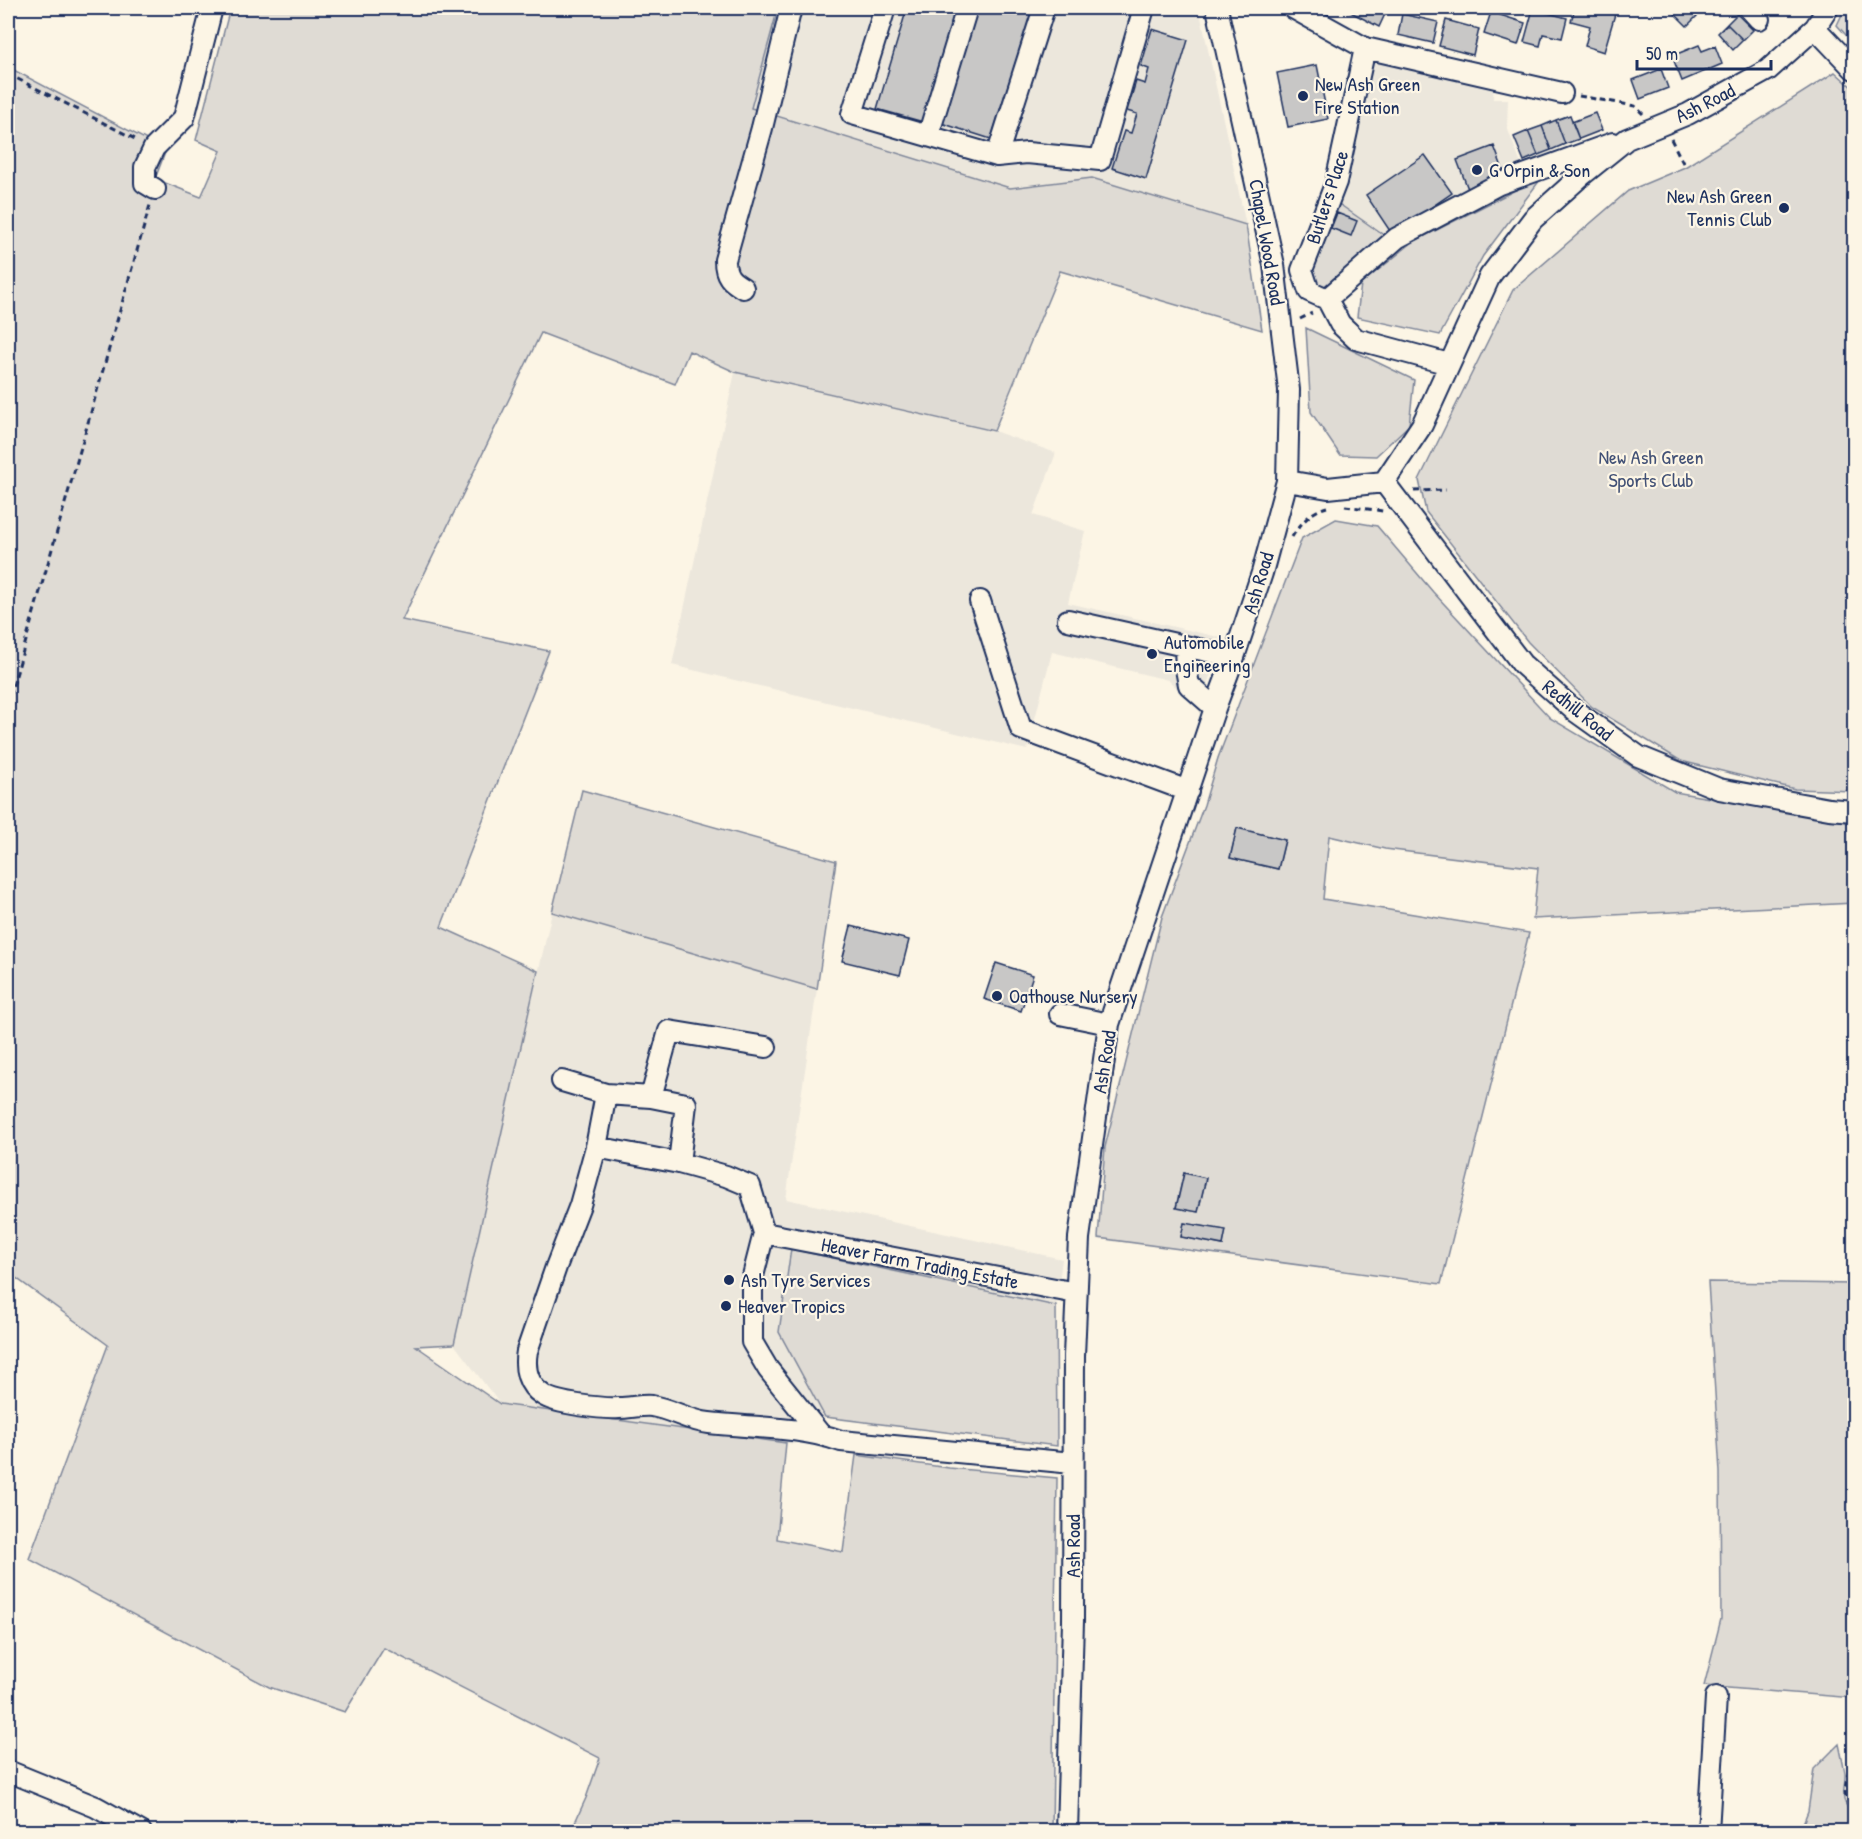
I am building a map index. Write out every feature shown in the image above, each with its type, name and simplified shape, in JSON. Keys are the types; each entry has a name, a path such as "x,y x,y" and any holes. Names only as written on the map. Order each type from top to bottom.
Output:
{"street":[{"path":"155,189 145,183 145,167 154,148 184,118 212,8"},
{"path":"743,288 728,277 726,260 762,128 791,8"},
{"path":"885,8 852,114 997,156 1027,153 1100,160 1144,8"},
{"path":"928,136 967,8"},
{"path":"997,156 1044,8"},
{"name":"Chapel Wood Road","path":"1217,8 1274,265 1289,390 1287,481"},
{"path":"1293,8 1365,48 1562,93"},
{"name":"Ash Road","path":"1322,297 1397,238 1499,184 1627,139 1688,114 1768,70 1815,28 1828,8"},
{"path":"1815,28 1854,69"},
{"name":"Butlers Place","path":"1322,297 1309,291 1302,270 1336,182 1365,48"},
{"name":"Ash Road","path":"1388,487 1422,425 1490,276 1533,219 1627,139"},
{"path":"1322,297 1340,324 1356,339 1449,363"},
{"path":"1287,481 1328,488 1388,487"},
{"name":"Ash Road","path":"1067,1832 1073,1621 1076,1293 1079,1238 1109,1024 1262,573 1287,481"},
{"name":"Redhill Road","path":"1388,487 1522,664 1575,711 1638,756 1719,789 1829,809 1854,811"},
{"path":"980,601 1021,729 1188,791"},
{"path":"1068,620 1234,657"},
{"path":"1185,646 1189,685 1215,708"},
{"path":"1060,1014 1109,1024"},
{"path":"651,1097 669,1031 766,1047"},
{"path":"562,1081 606,1094 651,1097 686,1104 680,1163"},
{"path":"606,1094 596,1147 580,1205 527,1351 527,1372 535,1389 544,1397 558,1401 619,1408 651,1406 696,1421 820,1434 841,1441 1073,1463"},
{"path":"596,1147 680,1163 726,1176 750,1186 764,1233 752,1280 752,1342 768,1369 820,1434"},
{"name":"Heaver Farm Trading Estate","path":"764,1233 1076,1293"},
{"path":"1708,1832 1716,1696"},
{"path":"8,1771 96,1807 141,1832"}],"path":[{"path":"8,74 154,148"},
{"path":"1562,93 1635,106 1659,126 1685,167"},
{"path":"8,692 10,693 14,682 155,189"},
{"path":"1281,327 1312,314 1322,297"},
{"path":"1388,487 1446,490"},
{"path":"1336,505 1384,512"},
{"path":"1288,544 1300,524 1320,509 1328,507"},
{"path":"1854,1761 1845,1785 1846,1799 1854,1811"}],"shaded area":[{"path":"778,8 1199,8 1246,225 1092,178 1010,188 750,108"},
{"path":"1374,57 1494,81 1493,99 1508,99 1507,127 1522,167 1388,238 1339,204"},
{"path":"735,372 994,431 1056,453 1033,515 1085,531 1068,603 1223,638 1199,708 1168,680 1052,652 1027,750 672,665"},
{"path":"552,912 817,989 786,1199 1062,1259 1056,1306 791,1249 779,1332 825,1417 794,1444 500,1404 454,1344"}],"green space":[{"path":"230,8 778,8 751,108 1010,188 1092,178 1246,225 1262,330 1060,271 994,431 735,372 689,351 675,384 541,333 402,620 549,651 441,927 538,971 454,1344 416,1346 500,1404 786,1443 777,1539 843,1552 856,1455 949,1468 1057,1478 1052,1831 571,1831 600,1758 384,1648 345,1712 269,1687 29,1559 108,1345 8,1272 8,67 166,150 155,179 201,197 221,151 196,140"},
{"path":"1845,8 1854,8 1854,44 1837,25"},
{"name":"New Ash Green Sports Club","path":"1835,72 1854,89 1854,791 1795,789 1681,761 1592,707 1528,642 1426,512 1419,480 1513,290 1628,191 1685,167"},
{"path":"1543,176 1483,256 1440,335 1357,317 1361,284 1413,242"},
{"path":"1339,204 1388,238 1323,288 1312,283 1307,270"},
{"path":"1306,328 1414,380 1409,425 1376,456 1340,455 1311,412"},
{"path":"1336,519 1377,526 1433,592 1550,718 1675,792 1854,823 1854,903 1533,919 1538,868 1385,849 1329,836 1323,899 1529,933 1441,1284 1098,1238 1105,1147 1162,917 1204,805 1218,758 1302,538","holes":["1237,828 1285,840 1278,869 1230,858","1184,1173 1206,1178 1198,1212 1176,1207","1184,1223 1225,1230 1223,1245 1181,1237"]},
{"path":"582,790 836,861 817,989 552,912"},
{"path":"791,1249 1056,1306 1057,1446 825,1417 779,1332"},
{"path":"1708,1282 1854,1284 1854,1698 1704,1686 1721,1619 1720,1472"},
{"path":"1839,1744 1845,1773 1844,1799 1854,1815 1854,1831 1800,1831 1808,1811 1814,1769"}],"building":[{"path":"907,8 962,8 927,123 877,109"},
{"path":"978,8 1033,8 991,139 941,123"},
{"path":"1343,8 1379,8 1386,12 1379,27"},
{"path":"1575,8 1592,8 1615,14 1604,52 1585,46 1590,26 1571,21"},
{"path":"1679,8 1691,8 1698,15 1687,26 1674,13"},
{"path":"1533,9 1567,18 1562,38 1543,34 1540,46 1524,42"},
{"path":"1491,12 1525,23 1518,45 1484,34"},
{"path":"1402,14 1438,22 1433,43 1398,35"},
{"path":"1737,14 1753,30 1743,40 1727,24"},
{"path":"1446,20 1479,29 1473,55 1439,46"},
{"path":"1727,24 1743,40 1733,50 1718,33"},
{"path":"1152,29 1188,40 1146,179 1112,168 1124,131 1131,133 1137,114 1127,111 1136,81 1145,84 1149,69 1141,66"},
{"path":"1699,45 1702,51 1715,46 1722,64 1682,81 1672,56"},
{"name":"New Ash Green Fire Station","path":"1317,65 1328,119 1288,127 1277,73"},
{"path":"1661,69 1668,88 1640,99 1633,80"},
{"path":"1595,113 1602,130 1579,139 1572,122"},
{"path":"1570,115 1579,139 1565,144 1556,120"},
{"path":"1556,120 1565,144 1551,150 1542,126"},
{"path":"1542,126 1551,150 1538,155 1528,131"},
{"path":"1528,131 1538,155 1524,161 1514,137"},
{"path":"1494,146 1505,175 1468,189 1457,160"},
{"path":"1425,155 1452,193 1392,234 1366,195"},
{"path":"1337,213 1357,221 1351,236 1331,228"},
{"path":"1237,828 1285,840 1278,869 1230,858"},
{"path":"851,926 909,940 900,975 842,961"},
{"path":"996,963 1033,975 1021,1011 984,999"},
{"path":"1184,1173 1206,1178 1198,1212 1176,1208"},
{"path":"1184,1223 1226,1230 1223,1245 1181,1237"}],"place":[{"name":"New Ash Green Fire Station","path":"1303,96"},
{"name":"G Orpin & Son","path":"1477,170"},
{"name":"New Ash Green Tennis Club","path":"1784,208"},
{"name":"Automobile Engineering","path":"1152,654"},
{"name":"Oathouse Nursery","path":"997,996"},
{"name":"Ash Tyre Services","path":"729,1280"},
{"name":"Heaver Tropics","path":"726,1306"}]}
